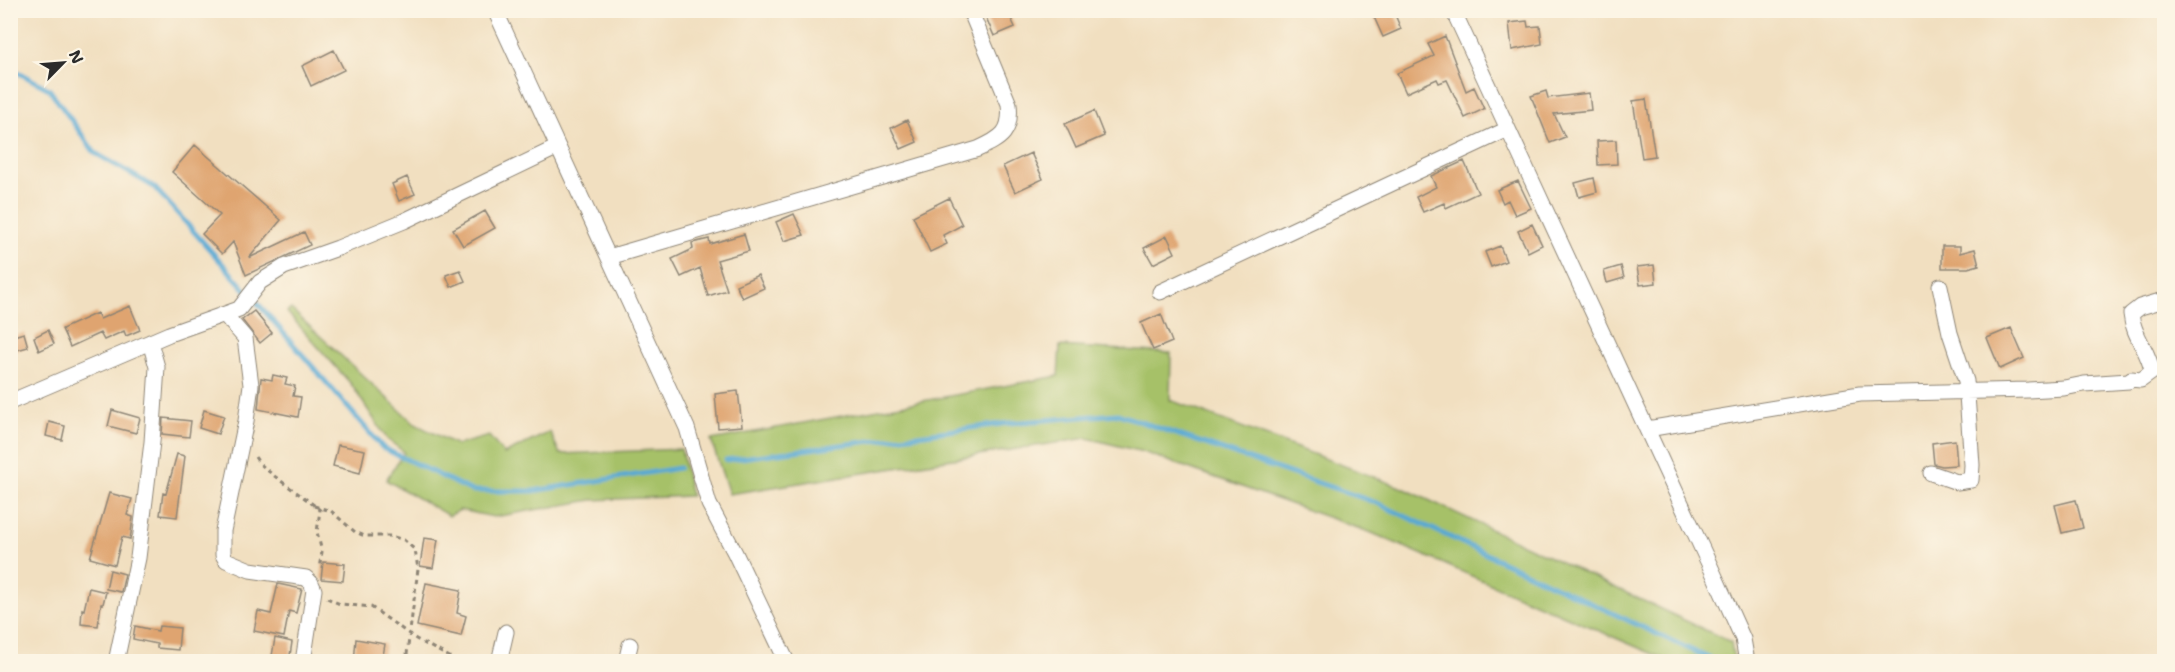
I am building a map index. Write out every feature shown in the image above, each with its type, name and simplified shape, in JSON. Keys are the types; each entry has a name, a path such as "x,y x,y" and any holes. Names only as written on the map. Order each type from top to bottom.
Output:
{"street":[{"path":"495,10 687,428 710,504 787,662"},
{"path":"609,257 978,149 996,141 1011,119 1009,104 970,10"},
{"path":"1453,10 1743,639 1747,662"},
{"path":"1160,292 1508,129"},
{"path":"10,402 150,342 232,312 260,282 284,267 338,248 404,220 558,147"},
{"path":"1931,472 1957,482 1971,480 1966,381 1950,333 1940,286"},
{"path":"1647,429 1860,394 1966,393 1987,390 2064,388 2131,379 2141,380 2152,372 2151,365 2137,339 2131,314 2140,307 2164,300"},
{"path":"232,312 245,338 251,385 222,531 223,555 226,561 250,570 306,578 311,583 314,594 303,662"},
{"path":"116,662 138,558 152,442 157,367 150,342"},
{"path":"499,662 506,633"},
{"path":"626,662 630,645"}],"path":[{"path":"242,435 260,466 320,510 317,532 322,552 314,594 340,604 372,607 416,639 459,662"},
{"path":"315,506 331,511 355,532 365,536 391,536 404,540 415,550 418,569 406,662"}],"green space":[{"path":"291,309 415,424 457,445 489,436 504,454 550,432 560,454 681,449 691,496 592,500 494,517 460,510 449,516 386,480 404,452 387,439 351,384 287,312"},
{"path":"1060,346 1171,353 1170,400 1403,488 1731,642 1734,661 1669,661 1372,533 1143,452 1087,438 729,494 711,440 1058,376"}],"building":[{"path":"999,10 1001,15 1008,12 1015,27 994,36 985,15"},
{"path":"1393,10 1401,29 1383,37 1374,17"},
{"path":"1527,21 1528,27 1540,26 1542,44 1512,50 1509,23"},
{"path":"1445,36 1466,91 1474,87 1484,109 1465,118 1447,80 1439,83 1437,79 1406,93 1397,73 1434,56 1428,44"},
{"path":"334,50 344,70 311,86 302,66"},
{"path":"1546,91 1548,98 1589,93 1591,110 1554,114 1565,137 1550,143 1531,96"},
{"path":"1646,99 1655,156 1642,158 1633,101"},
{"path":"1094,111 1104,136 1076,148 1065,124"},
{"path":"907,120 917,142 901,149 891,128"},
{"path":"1616,140 1617,164 1598,165 1597,141"},
{"path":"195,145 281,220 249,258 304,232 310,245 246,275 233,242 222,254 202,234 220,215 172,172"},
{"path":"1031,153 1043,179 1015,192 1003,166"},
{"path":"1464,161 1478,193 1446,208 1444,203 1423,212 1416,197 1436,187 1431,176"},
{"path":"407,177 415,194 399,201 392,184"},
{"path":"1594,178 1597,192 1579,197 1575,183"},
{"path":"1518,181 1531,208 1515,215 1508,200 1503,203 1497,190"},
{"path":"949,198 962,225 943,235 947,244 930,252 913,216"},
{"path":"485,211 495,228 463,246 453,229"},
{"path":"794,214 804,235 784,241 776,222"},
{"path":"1532,224 1542,245 1528,252 1518,231"},
{"path":"744,234 749,251 717,260 727,290 708,296 700,268 681,277 672,259 693,249 692,243 709,239 710,244"},
{"path":"1167,236 1175,253 1153,264 1144,248"},
{"path":"1500,246 1506,261 1491,267 1485,252"},
{"path":"1942,246 1960,246 1960,253 1975,249 1979,265 1968,268 1942,268"},
{"path":"1654,265 1656,283 1640,285 1637,267"},
{"path":"1621,266 1624,278 1607,283 1604,271"},
{"path":"460,270 465,281 451,287 446,275"},
{"path":"758,275 764,288 742,298 736,285"},
{"path":"130,306 140,330 126,336 124,331 104,340 100,333 70,347 62,329 97,313 100,319"},
{"path":"254,311 272,333 260,343 242,320"},
{"path":"1161,314 1172,342 1153,350 1141,323"},
{"path":"2011,328 2024,358 2000,369 1987,338"},
{"path":"48,330 54,344 39,351 34,337"},
{"path":"24,333 28,347 10,352 10,337"},
{"path":"273,375 287,378 285,384 295,386 293,396 301,397 298,417 258,409 261,378 272,380"},
{"path":"738,391 742,426 718,428 715,394"},
{"path":"112,410 140,418 136,433 108,426"},
{"path":"204,410 224,416 218,434 199,428"},
{"path":"163,418 191,421 189,437 162,434"},
{"path":"49,422 65,426 62,440 46,436"},
{"path":"1955,440 1957,465 1934,464 1932,443"},
{"path":"338,445 365,450 360,473 333,466"},
{"path":"177,454 185,456 177,517 160,515 163,493 166,494"},
{"path":"109,493 132,499 127,515 133,517 130,539 122,537 115,565 90,558"},
{"path":"2076,500 2083,528 2062,533 2055,505"},
{"path":"424,538 438,540 433,568 420,566"},
{"path":"323,562 345,564 343,581 321,579"},
{"path":"110,570 125,574 121,592 106,589"},
{"path":"426,583 461,590 457,613 466,616 461,636 417,626"},
{"path":"278,584 302,589 296,613 289,611 284,637 254,631 258,611 271,614"},
{"path":"89,588 106,592 103,604 101,604 98,626 81,624 82,609 84,610"},
{"path":"135,626 158,631 159,626 180,628 178,650 157,648 157,644 133,639"},
{"path":"275,638 292,642 289,662 271,662"},
{"path":"356,639 385,644 382,662 354,662"}],"waterway":[{"path":"10,68 49,89 95,153 154,187 383,448 472,491 533,491 679,468"},
{"path":"726,460 1009,423 1118,414 1377,503 1717,662"}]}
